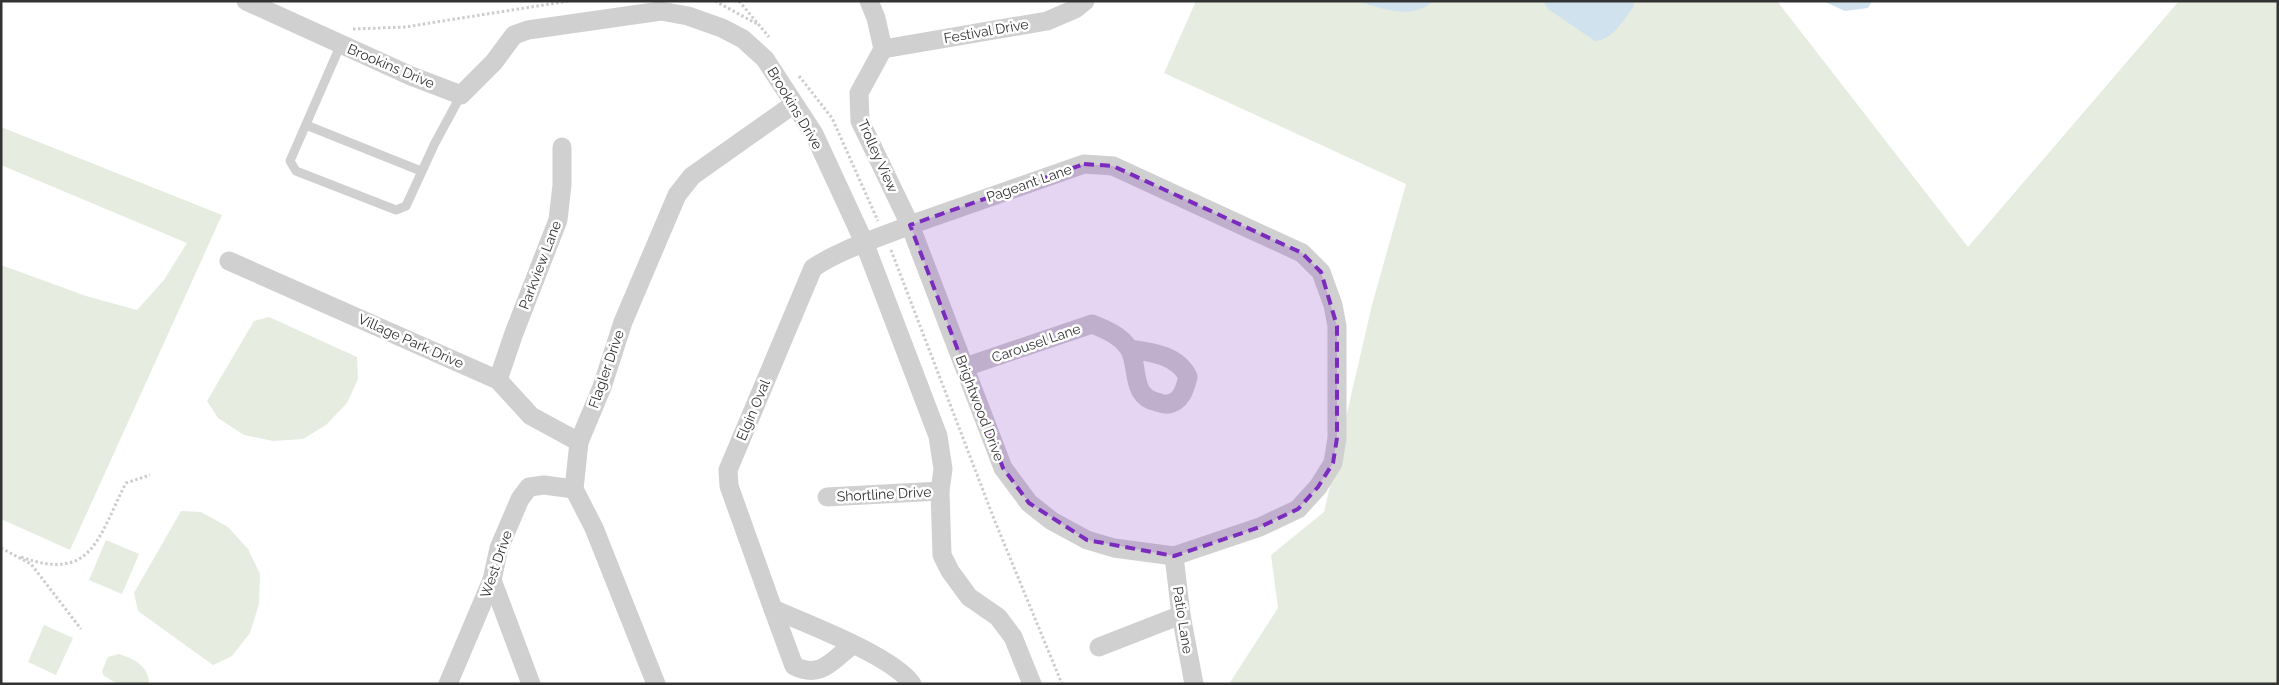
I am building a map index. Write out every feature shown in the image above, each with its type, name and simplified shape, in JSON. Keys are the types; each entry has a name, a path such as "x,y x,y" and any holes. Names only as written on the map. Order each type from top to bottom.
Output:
{"street":[{"name":"Brookins Drive","path":"246,1 343,35 461,95 494,62 514,35 528,30 662,11 707,22 743,39 765,60 814,134 864,242 938,436 943,469 940,491 942,555 950,571 970,597 998,617 1013,637 1032,684"},
{"path":"868,1 876,18 882,49"},
{"name":"Festival Drive","path":"882,49 1047,21 1075,9 1085,1"},
{"name":"Trolley View","path":"882,49 859,93 860,122 910,225"},
{"name":"Flagler Drive","path":"574,489 579,442 602,387 623,322 677,196 692,176 794,104"},
{"name":"Parkview Lane","path":"498,380 514,333 558,220 562,185 562,147"},
{"name":"Pageant Lane","path":"864,242 1084,164 1113,166 1302,253"},
{"name":"Brightwood Drive","path":"910,225 1002,468 1029,503 1052,521 1087,540 1114,548 1174,556 1260,528 1298,509 1318,487 1333,463 1337,438 1337,326 1333,305 1321,272 1302,253"},
{"name":"Elgin Oval","path":"852,645 822,670 807,672 794,666 729,486 728,470 813,268 829,258 864,242"},
{"name":"Village Park Drive","path":"229,261 498,380 532,416 579,442"},
{"name":"Carousel Lane","path":"965,367 1092,324 1116,334 1129,349"},
{"name":"West Drive","path":"448,684 492,580 499,548 520,499 530,488 544,485 574,489"},
{"path":"574,489 594,528 656,684"},
{"name":"Shortline Drive","path":"827,497 940,491"},
{"name":"Patio Lane","path":"1174,556 1181,615 1194,684"},
{"path":"492,580 531,684"},
{"path":"773,609 852,645 904,673 912,684"},
{"path":"1099,647 1181,615"}],"lane":[{"path":"343,35 290,161 296,171 396,210 406,206 421,172 461,95"},
{"path":"306,125 421,172"}],"path":[{"path":"343,35 354,29 405,27 569,1"},
{"path":"715,1 761,27 739,1"},
{"path":"894,256 994,519 1062,684"},
{"path":"1,548 43,565 71,564 84,557 94,544 126,483 150,474"},
{"path":"21,557 40,574 81,630"}],"highlighted area":[{"path":"1084,164 1113,166 1302,253 1321,272 1337,326 1337,438 1333,463 1318,487 1298,509 1260,527 1174,556 1087,540 1029,503 1003,468 910,225"}],"shaded area":[{"path":"1196,1 1777,1 1968,247 2179,1 2278,1 2278,684 1229,684 1278,608 1271,555 1324,512 1372,305 1406,184 1164,73"},
{"path":"1,127 222,215 70,550 1,519 1,265 86,296 137,310 164,280 187,243 1,165"},
{"path":"269,317 357,357 358,379 347,403 326,425 303,439 273,441 244,435 218,418 207,401 254,321"},
{"path":"181,511 201,512 228,527 248,549 260,574 259,604 250,633 232,656 213,665 138,611 134,593"},
{"path":"106,540 139,554 122,594 89,580"},
{"path":"44,625 73,638 56,675 28,662"},
{"path":"119,654 140,664 146,672 149,684 117,684 103,675 102,671 108,657"}],"water":[{"path":"1357,1 1433,1 1425,7 1406,12"},
{"path":"1543,1 1633,1 1634,6 1613,33 1601,40 1595,41 1548,9"},
{"path":"1823,1 1872,1 1868,8 1845,11"}]}
